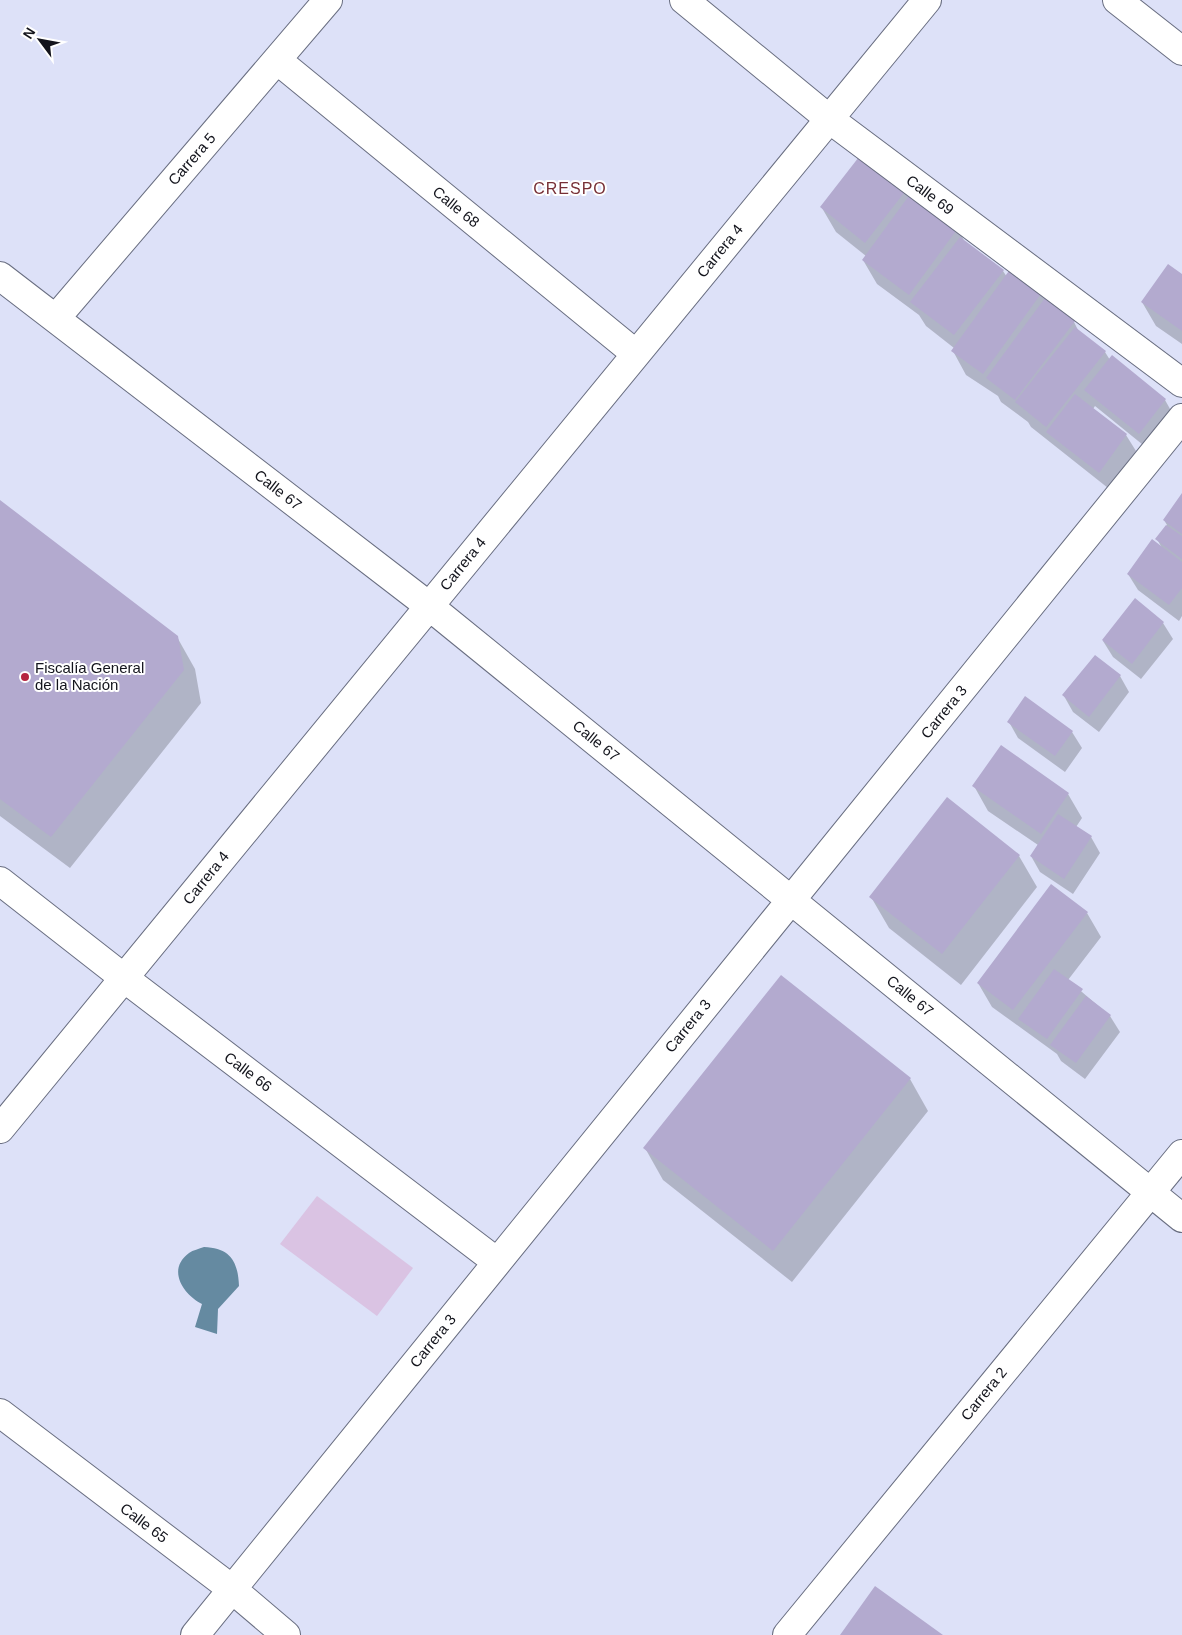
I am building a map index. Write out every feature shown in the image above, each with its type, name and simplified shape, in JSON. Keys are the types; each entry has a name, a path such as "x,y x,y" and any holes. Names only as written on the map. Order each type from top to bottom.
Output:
{"street":[{"name":"Carrera 5","path":"56,318 328,0"},
{"name":"Calle 69","path":"684,0 828,118 1182,383"},
{"name":"Carrera 4","path":"0,1130 828,118 927,0"},
{"path":"1117,0 1182,51"},
{"name":"Calle 68","path":"277,60 636,354"},
{"name":"Calle 67","path":"0,276 429,606 792,899 1182,1218"},
{"name":"Carrera 3","path":"195,1635 1182,418"},
{"name":"Calle 66","path":"0,881 124,978 497,1262"},
{"name":"Carrera 2","path":"787,1635 1182,1154"},
{"name":"Calle 65","path":"0,1413 232,1589 286,1635"}],"shaded area":[{"path":"317,1196 413,1268 377,1316 280,1244"}],"water":[{"path":"204,1247 226,1253 231,1257 237,1270 239,1286 218,1309 217,1334 195,1327 202,1304 189,1295 180,1282 178,1274 182,1260 191,1252"}],"building":[{"path":"862,153 907,189 865,243 820,207"},
{"path":"911,193 958,228 909,295 862,260"},
{"path":"960,237 1004,270 954,335 910,302"},
{"path":"1168,264 1182,274 1182,331 1141,302"},
{"path":"1011,268 1043,291 983,374 951,351"},
{"path":"1045,298 1075,321 1015,400 986,378"},
{"path":"1075,327 1106,351 1046,427 1015,402"},
{"path":"1112,355 1166,399 1139,434 1084,390"},
{"path":"1075,394 1127,434 1099,473 1046,432"},
{"path":"1182,493 1182,534 1163,520"},
{"path":"0,500 178,636 184,670 51,837 0,799"},
{"path":"1166,525 1182,536 1182,559 1155,539"},
{"path":"1152,539 1182,562 1182,588 1169,605 1127,574"},
{"path":"1135,598 1164,622 1132,664 1102,640"},
{"path":"1095,655 1121,675 1089,717 1062,695"},
{"path":"1025,696 1073,731 1055,756 1007,722"},
{"path":"1001,745 1069,793 1041,834 972,786"},
{"path":"947,797 1020,855 942,954 869,897"},
{"path":"1058,814 1092,836 1064,879 1030,856"},
{"path":"1051,884 1088,912 1013,1010 977,983"},
{"path":"1054,969 1083,989 1047,1039 1018,1019"},
{"path":"781,975 911,1078 773,1251 643,1148"},
{"path":"1086,996 1111,1015 1076,1063 1050,1045"},
{"path":"875,1586 943,1635 840,1635"}],"place":[{"name":"Fiscalía General de la Nación","path":"25,677"}],"district":[{"name":"CRESPO","path":"570,188"}]}
